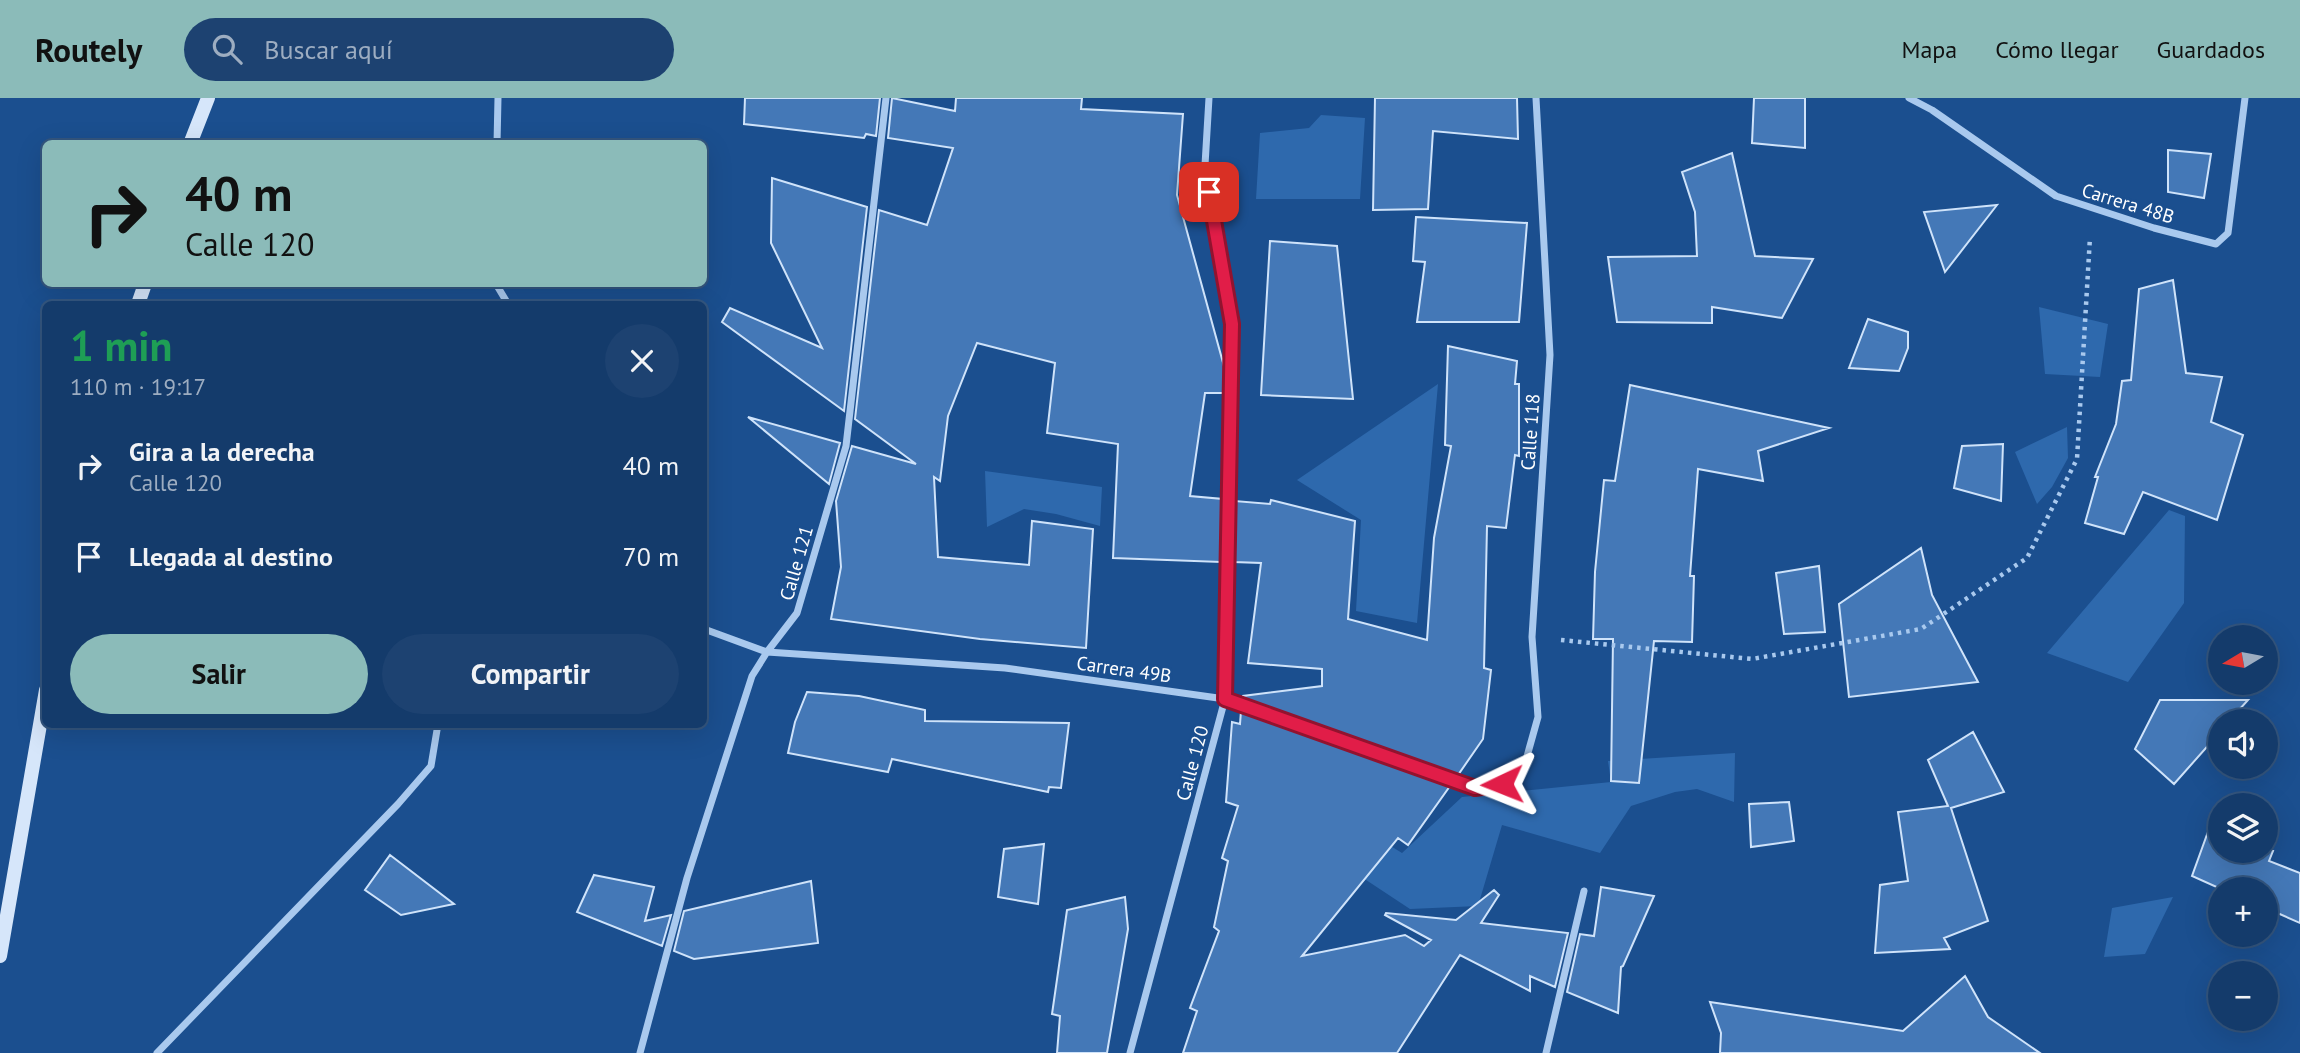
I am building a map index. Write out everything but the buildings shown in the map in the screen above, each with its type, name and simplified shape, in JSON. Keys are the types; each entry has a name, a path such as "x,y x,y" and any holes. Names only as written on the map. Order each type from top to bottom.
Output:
{"street":[{"path":"192,140 208,98"},
{"path":"497,140 498,98"},
{"name":"Calle 121","path":"640,1053 687,878 752,676 797,613 846,446 886,98"},
{"name":"Calle 120","path":"1130,1053 1225,699 1232,324 1205,165 1209,98"},
{"name":"Calle 118","path":"1524,767 1538,717 1532,637 1550,355 1536,98"},
{"name":"Carrera 48B","path":"1909,98 1931,110 2056,196 2216,244 2228,233 2245,98"},
{"name":"Carrera 49B","path":"707,629 767,652 1004,668 1225,699 1475,788 1502,784 1524,767"},
{"path":"0,956 42,713"},
{"path":"157,1053 423,776 431,766 437,728"},
{"path":"1546,1053 1584,891"}],"path":[{"path":"1532,637 1752,659 1921,629 2027,558 2077,459 2092,208"}],"shaded area":[{"path":"1321,115 1365,118 1360,199 1256,199 1260,133 1309,128"},
{"path":"2039,307 2108,324 2100,377 2045,374"},
{"path":"1438,384 1417,623 1356,611 1361,520 1297,480"},
{"path":"2067,427 2068,458 2052,487 2037,504 2015,452"},
{"path":"985,471 1102,487 1100,526 1056,514 1024,509 987,527"},
{"path":"2169,510 2185,516 2184,603 2128,682 2047,653"},
{"path":"1735,753 1734,802 1697,789 1675,792 1631,806 1600,853 1502,825 1478,906 1410,909 1304,839 1321,803 1402,853 1462,797 1611,782 1608,761"},
{"path":"2173,897 2145,954 2104,957 2112,908"}],"route":[{"path":"1209,192 1232,324 1225,699 1475,788 1502,784"}]}
